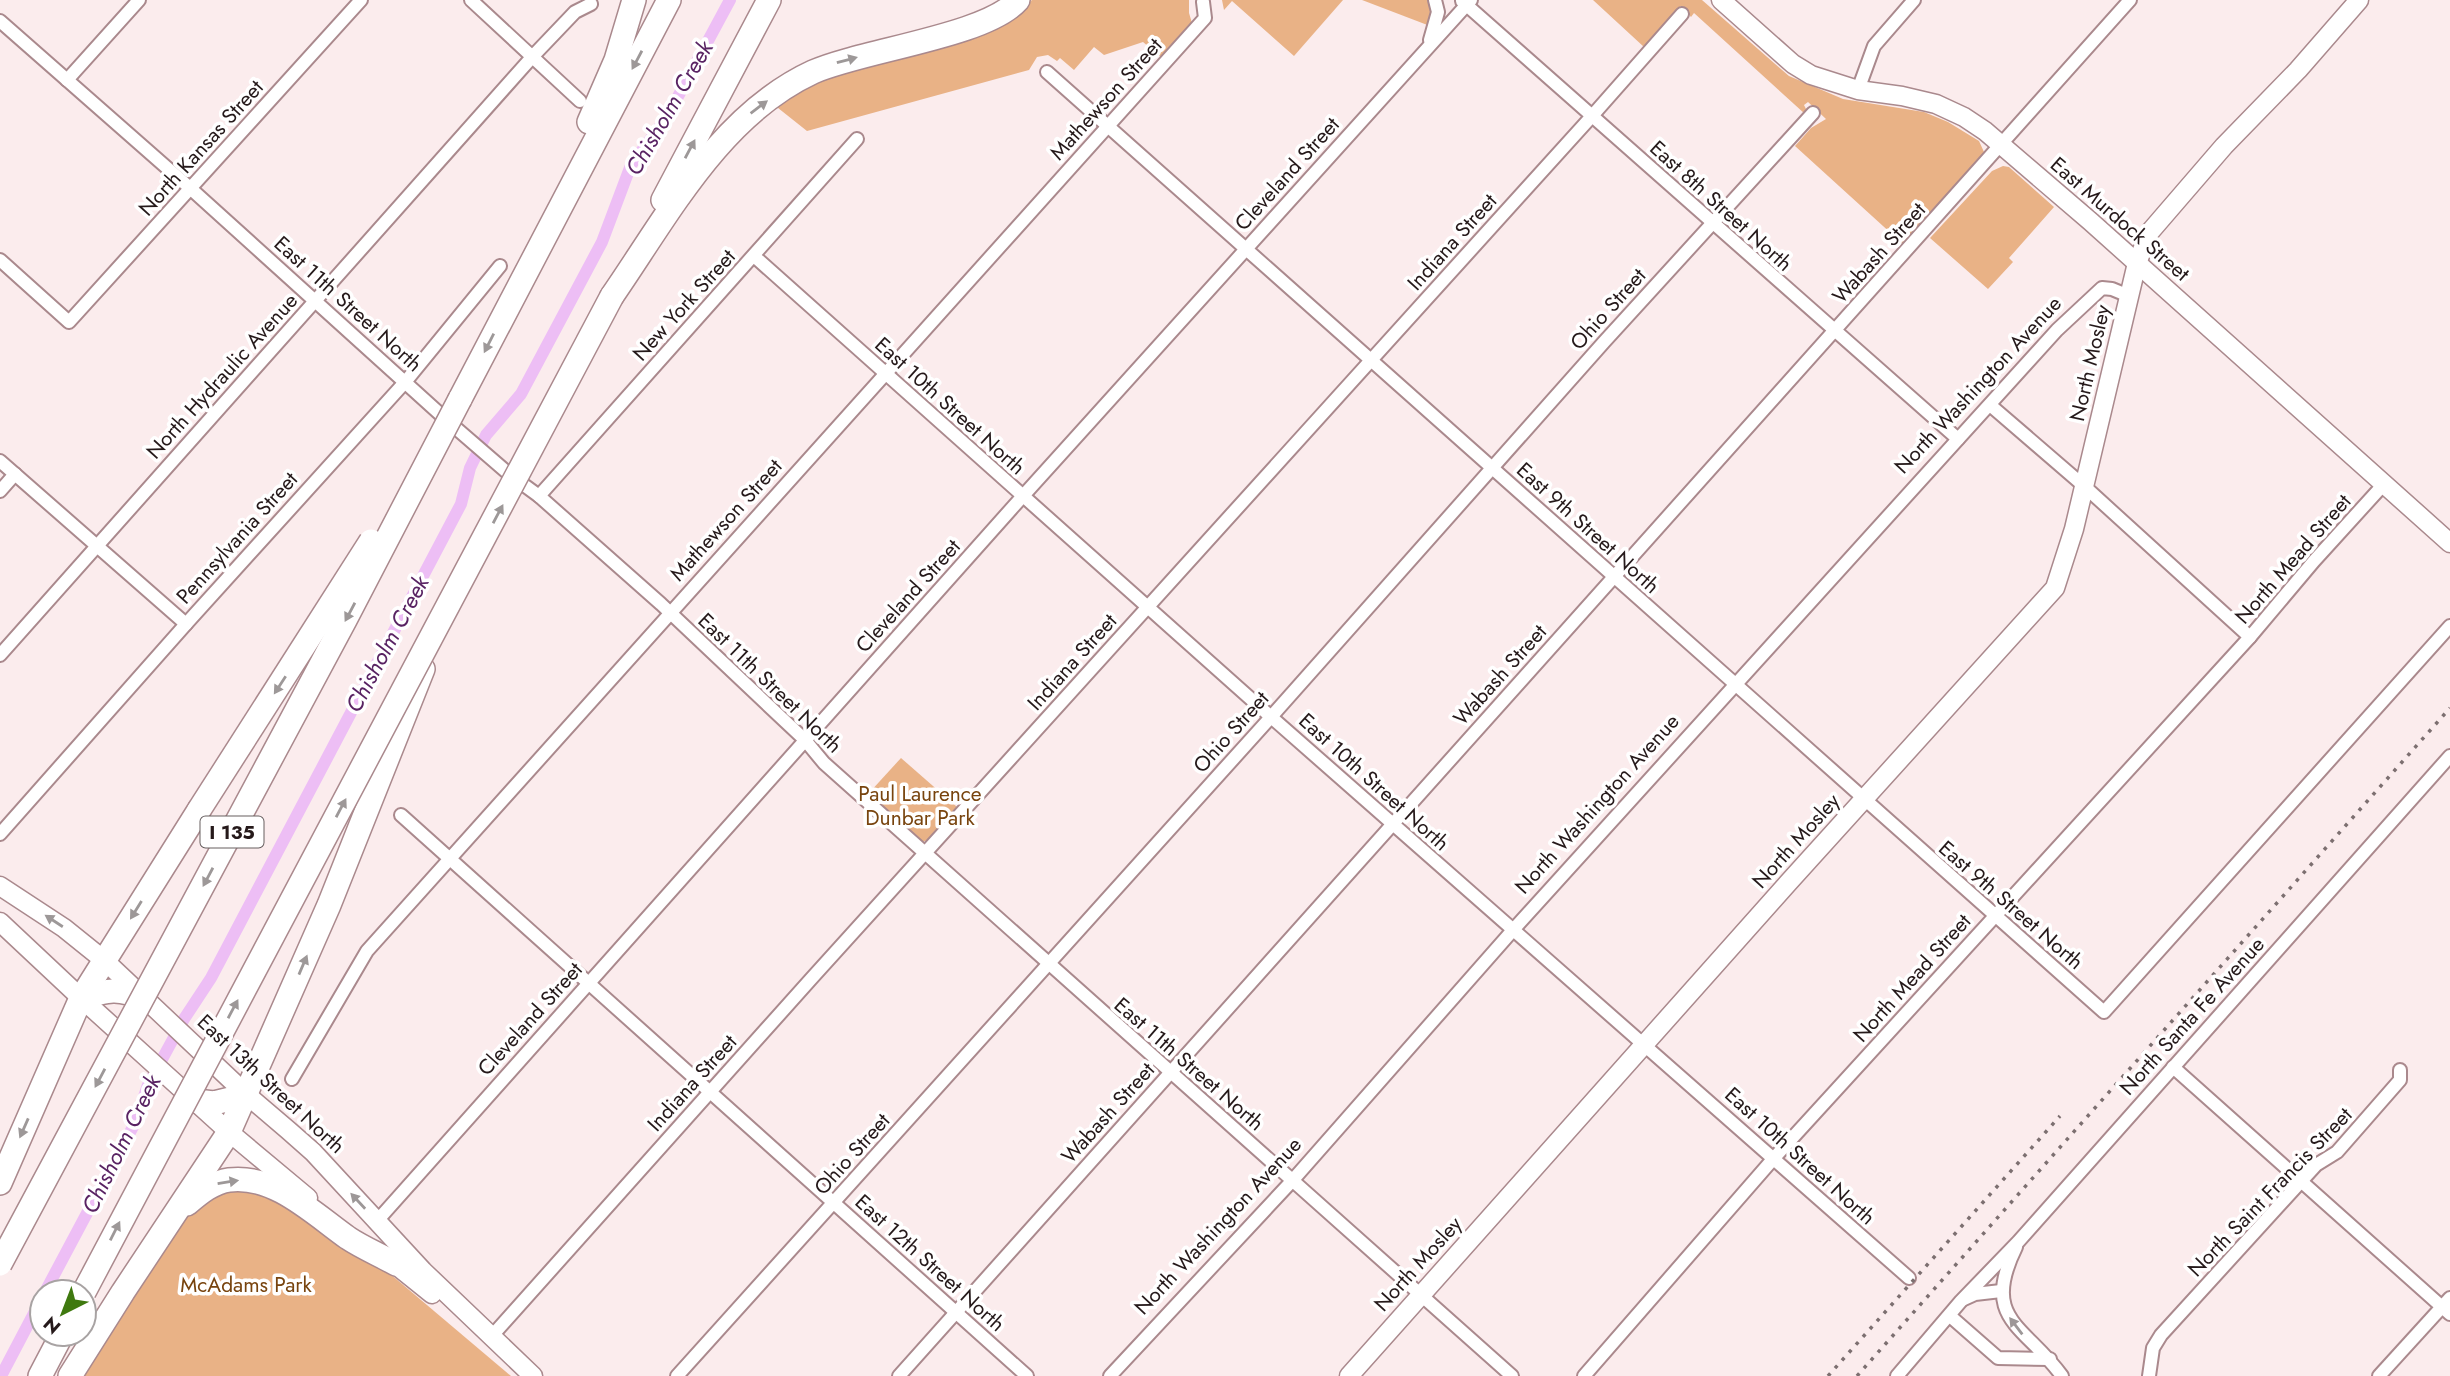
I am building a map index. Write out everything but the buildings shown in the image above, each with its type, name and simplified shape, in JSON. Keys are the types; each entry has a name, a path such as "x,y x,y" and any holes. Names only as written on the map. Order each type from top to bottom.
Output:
{"highway":[{"path":"518,287 552,200 607,81 634,0"},
{"name":"I 135","path":"0,1264 339,632 670,0"},
{"path":"91,1278 467,574 769,0"},
{"path":"612,296 708,158 747,116 786,88 837,62 962,29 994,18 1018,0"},
{"path":"3,1176 81,998 460,399"},
{"path":"70,1376 171,1217 229,1132 329,905 425,662 467,574"},
{"path":"81,998 108,990 125,990 145,999"},
{"path":"196,1101 215,1103 247,1095"},
{"path":"171,1217 210,1186 229,1180 254,1181 274,1187 352,1241 396,1264"},
{"path":"40,1376 55,1348"}],"street":[{"path":"67,80 139,0"},
{"name":"North Kansas Street","path":"0,261 69,322 361,0"},
{"path":"471,0 580,101"},
{"path":"1428,47 1436,24 1435,0"},
{"name":"East Murdock Street","path":"1721,0 1802,70 1823,81 1858,90 1914,98 1946,108 1978,127 2137,263 2450,543"},
{"path":"1858,90 1874,46 1914,0"},
{"name":"Wabash Street","path":"899,1376 2130,0"},
{"path":"2137,263 2149,233 2224,146 2359,0"},
{"name":"Mathewson Street","path":"292,1079 367,951 1205,18 1203,2"},
{"name":"Cleveland Street","path":"377,1221 1466,2"},
{"name":"East 8th Street North","path":"1466,2 1712,224 1958,439"},
{"name":"North Hydraulic Avenue","path":"0,655 533,56 575,12 591,5"},
{"name":"Indiana Street","path":"491,1337 1682,14"},
{"name":"East 11th Street North","path":"0,21 450,423 539,496 670,612 805,740 824,763 1512,1376"},
{"name":"East 9th Street North","path":"1047,72 2104,1012 2450,626"},
{"name":"Ohio Street","path":"677,1376 1813,113"},
{"name":"New York Street","path":"539,496 858,139"},
{"name":"East 10th Street North","path":"754,256 1271,717 1909,1278"},
{"name":"North Mosley","path":"1349,1376 2054,588 2074,529 2137,263"},
{"name":"Pennsylvania Street","path":"0,834 406,381 500,266"},
{"name":"North Washington Avenue","path":"1110,1376 1292,1181 1513,930 2057,330 2102,288 2129,296"},
{"path":"1990,405 2084,486 2250,637"},
{"path":"0,461 186,624"},
{"path":"0,491 15,474"},
{"name":"North Mead Street","path":"1584,1376 1774,1158 2250,637 2384,484"},
{"name":"North Santa Fe Avenue","path":"1897,1376 1961,1301 2018,1242 2450,756"},
{"name":"East 12th Street North","path":"401,815 1027,1376"},
{"name":"East 13th Street North","path":"0,886 64,928 105,961 247,1095 313,1152 423,1271 533,1376"},
{"name":"East 13th Street North","path":"0,922 229,1132 318,1207 491,1337"},
{"path":"2173,1067 2301,1182 2447,1306 2379,1376"},
{"name":"North Saint Francis Street","path":"2149,1376 2153,1348 2161,1335 2316,1166 2337,1152 2400,1080 2400,1070"},
{"path":"2018,1242 2005,1268 2001,1291 2005,1309 2020,1332 2050,1359 2062,1376"},
{"path":"1961,1301 1975,1294 2001,1291"},
{"path":"1950,1316 1998,1358 2050,1359"}],"green space":[{"path":"1032,0 1189,0 1192,23 1162,58 1143,42 1104,55 1094,47 1074,70 1060,58 1057,61 1048,55 1037,57 1029,70 807,131 773,104 811,78 1013,16"},
{"path":"1222,0 1343,0 1294,56 1232,1 1224,10"},
{"path":"1362,0 1427,0 1432,12 1430,26"},
{"path":"1593,0 1702,0 1789,76 1843,99 1924,112 1948,122 1979,141 1984,152 1983,157 1905,246 1795,146 1811,128 1826,119 1808,102 1804,105 1805,114 1694,13 1691,17 1681,6 1644,47"},
{"path":"2003,166 2009,167 2054,207 2009,258 2013,262 1988,289 1930,238 1992,171"},
{"name":"Paul Laurence Dunbar Park","path":"901,758 957,807 928,840 922,842 869,793"},
{"name":"McAdams Park","path":"223,1187 275,1196 382,1267 511,1376 77,1376 187,1213"}],"waterway":[{"name":"Chisholm Creek","path":"52,1278 135,1123 148,1085 184,1019 211,978 461,504 470,468 486,435 521,394 602,242 631,165 667,117 730,0"},
{"name":"Chisholm Creek","path":"1,1376 28,1325"}],"railway":[{"path":"1857,1376 2450,708"},
{"path":"1828,1376 2060,1116"}]}
